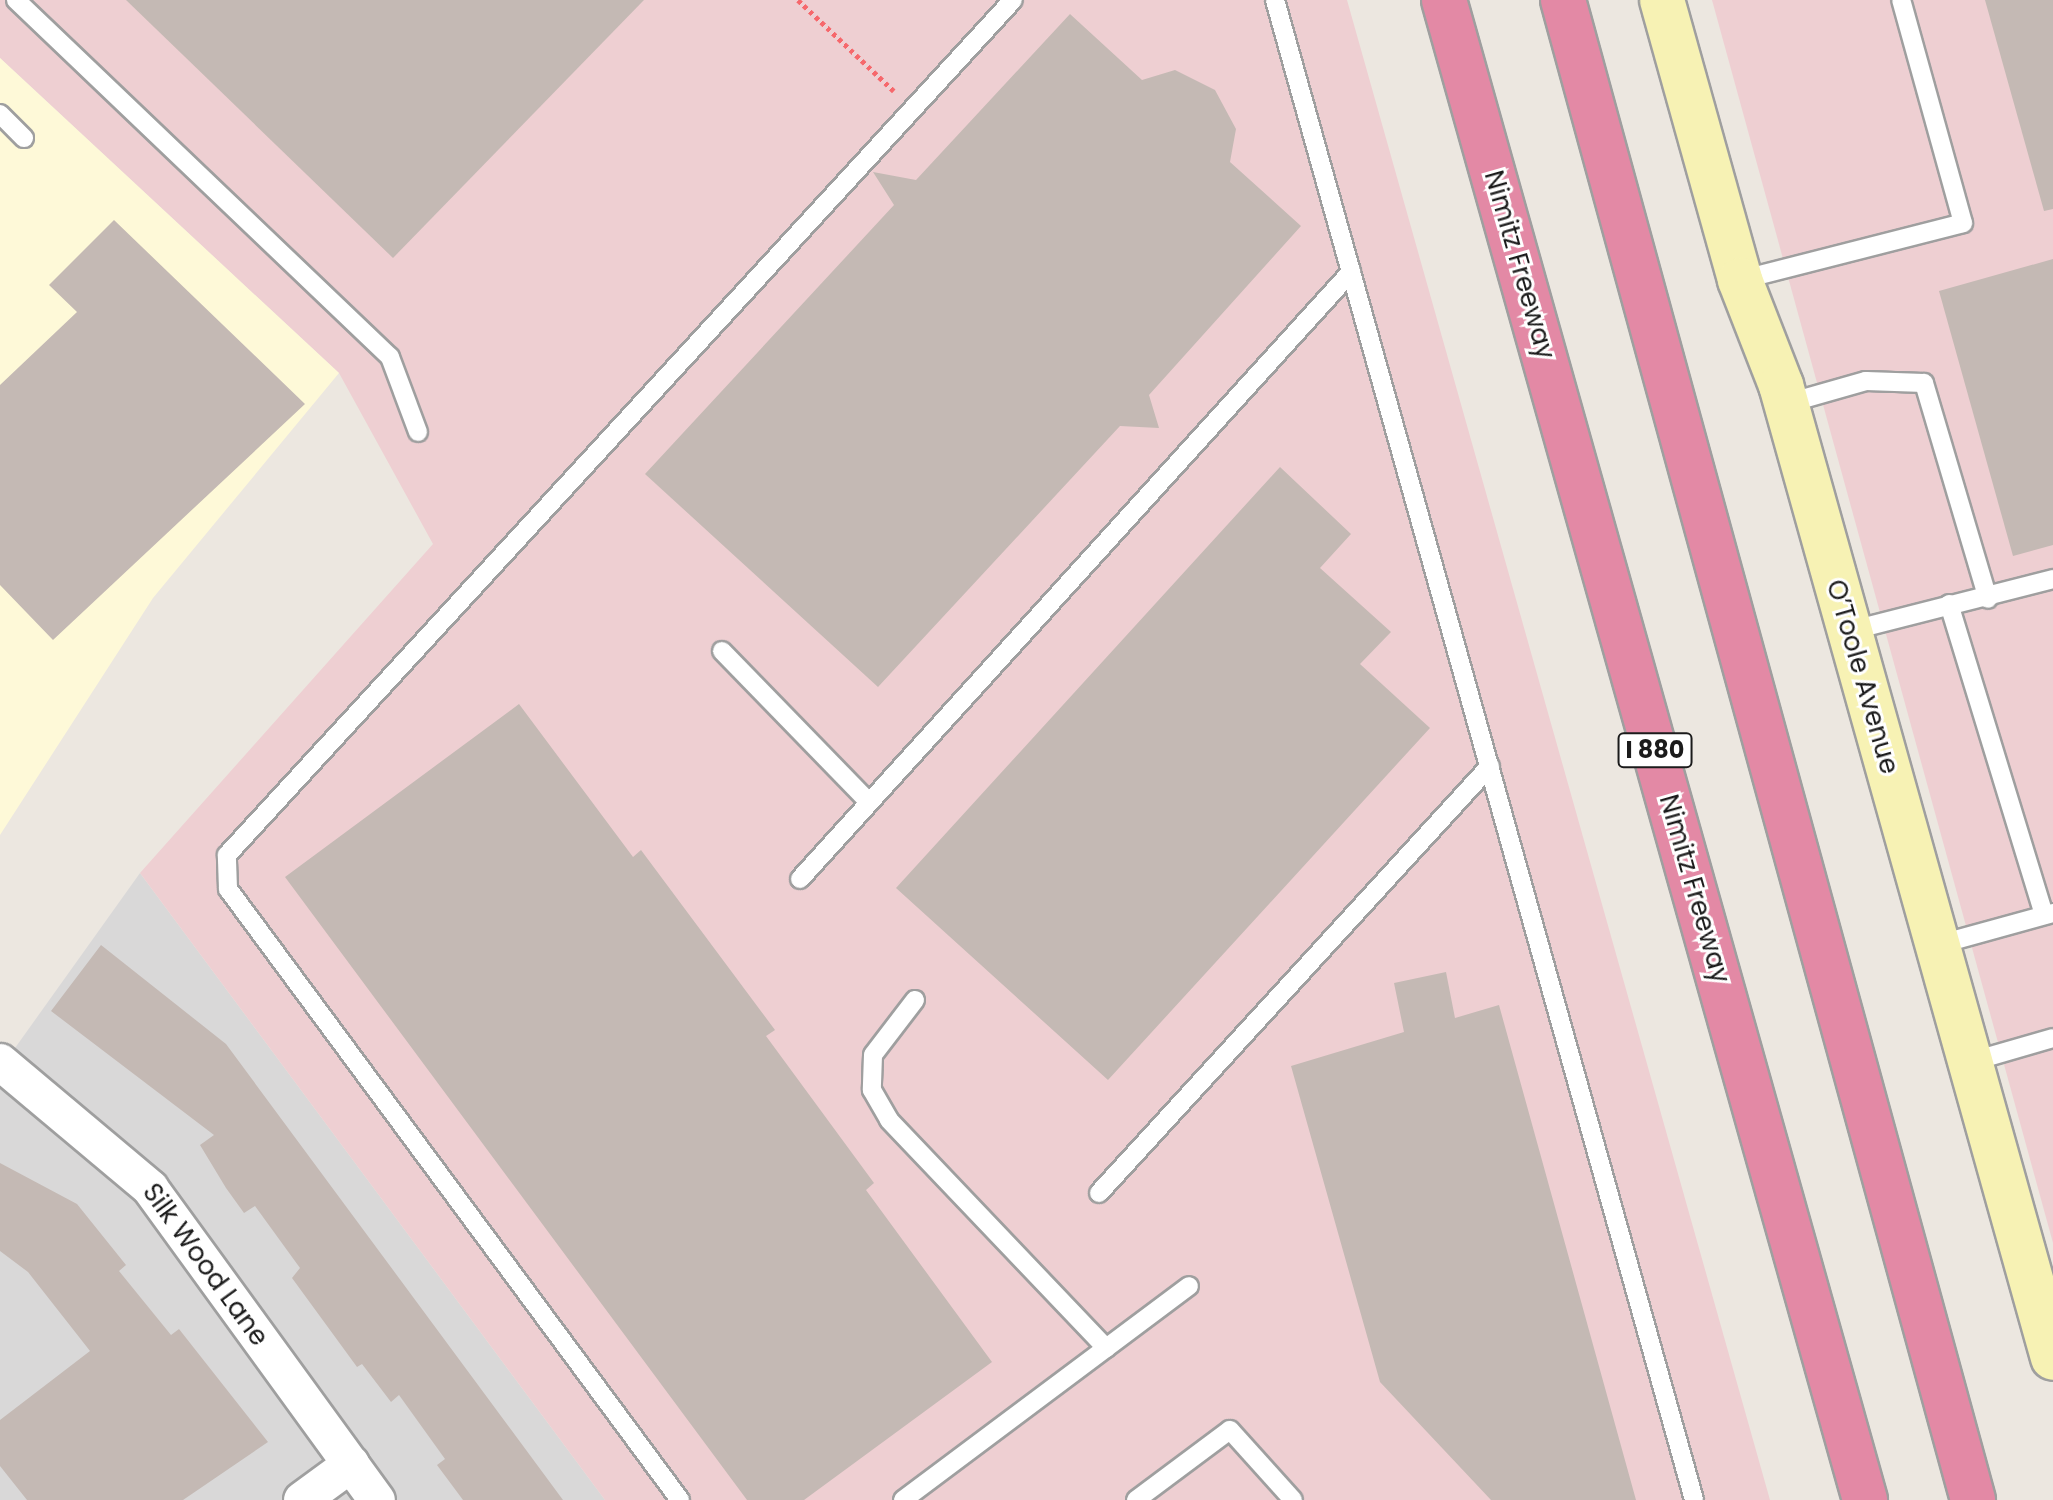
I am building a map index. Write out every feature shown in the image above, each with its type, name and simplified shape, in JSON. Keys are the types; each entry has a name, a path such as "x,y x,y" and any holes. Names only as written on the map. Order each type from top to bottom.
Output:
{"highway":[{"name":"Nimitz Freeway","path":"1444,0 1865,1500"},
{"path":"1563,0 1973,1500"}],"street":[{"name":"O’Toole Avenue","path":"1662,0 1740,280 1785,404 2053,1358"},
{"name":"Silk Wood Lane","path":"0,1062 150,1188 377,1500"},
{"path":"302,1500 351,1464"}],"lane":[{"path":"16,0 390,357 418,432"},
{"path":"680,1500 228,889 227,855 915,112 1013,0"},
{"path":"1275,0 1694,1500"},
{"path":"1740,280 1963,223 1901,0"},
{"path":"0,114 24,138"},
{"path":"800,879 1351,272"},
{"path":"1785,404 1866,381 1924,383 1988,599"},
{"path":"1849,631 1949,604 1988,599 2053,579"},
{"path":"1937,945 2049,914 1949,604"},
{"path":"722,651 869,802"},
{"path":"1099,1193 1490,766"},
{"path":"915,1000 873,1055 872,1090 884,1110 1106,1348"},
{"path":"1970,1062 2053,1038"},
{"path":"903,1500 1189,1286"},
{"path":"1136,1500 1230,1430 1293,1500"}],"path":[{"path":"798,0 915,112"}],"shaded area":[{"path":"0,0 1347,0 1770,1500 605,1500 140,873 433,544 339,373 0,58"},
{"path":"1712,0 2053,0 2053,1243"},
{"path":"0,58 339,373 153,598 0,835"},
{"path":"140,873 605,1500 0,1500 0,1069"}],"building":[{"path":"126,0 644,0 393,258"},
{"path":"1985,0 2053,0 2053,209 2044,211"},
{"path":"1070,14 1142,80 1175,70 1215,90 1236,129 1230,162 1301,226 1149,395 1159,428 1120,426 878,687 645,474 894,205 873,172 916,180"},
{"path":"114,220 305,404 53,640 0,585 0,385 77,312 49,285"},
{"path":"2053,259 2053,545 2013,556 1939,291"},
{"path":"1280,467 1351,534 1320,568 1391,632 1360,664 1430,728 1108,1080 896,888"},
{"path":"519,704 633,857 641,850 775,1030 766,1036 874,1183 866,1190 992,1362 804,1500 747,1500 285,877"},
{"path":"101,945 226,1044 563,1500 463,1500 437,1465 445,1459 399,1395 391,1402 362,1364 357,1367 292,1278 300,1268 255,1206 244,1213 226,1188 200,1145 214,1135 51,1011"},
{"path":"1446,972 1455,1018 1499,1005 1636,1500 1491,1500 1380,1382 1291,1066 1404,1032 1394,983"},
{"path":"0,1163 77,1204 126,1265 119,1271 171,1335 179,1329 268,1442 183,1500 27,1500 0,1466 0,1420 90,1351 28,1272 0,1251"}]}
